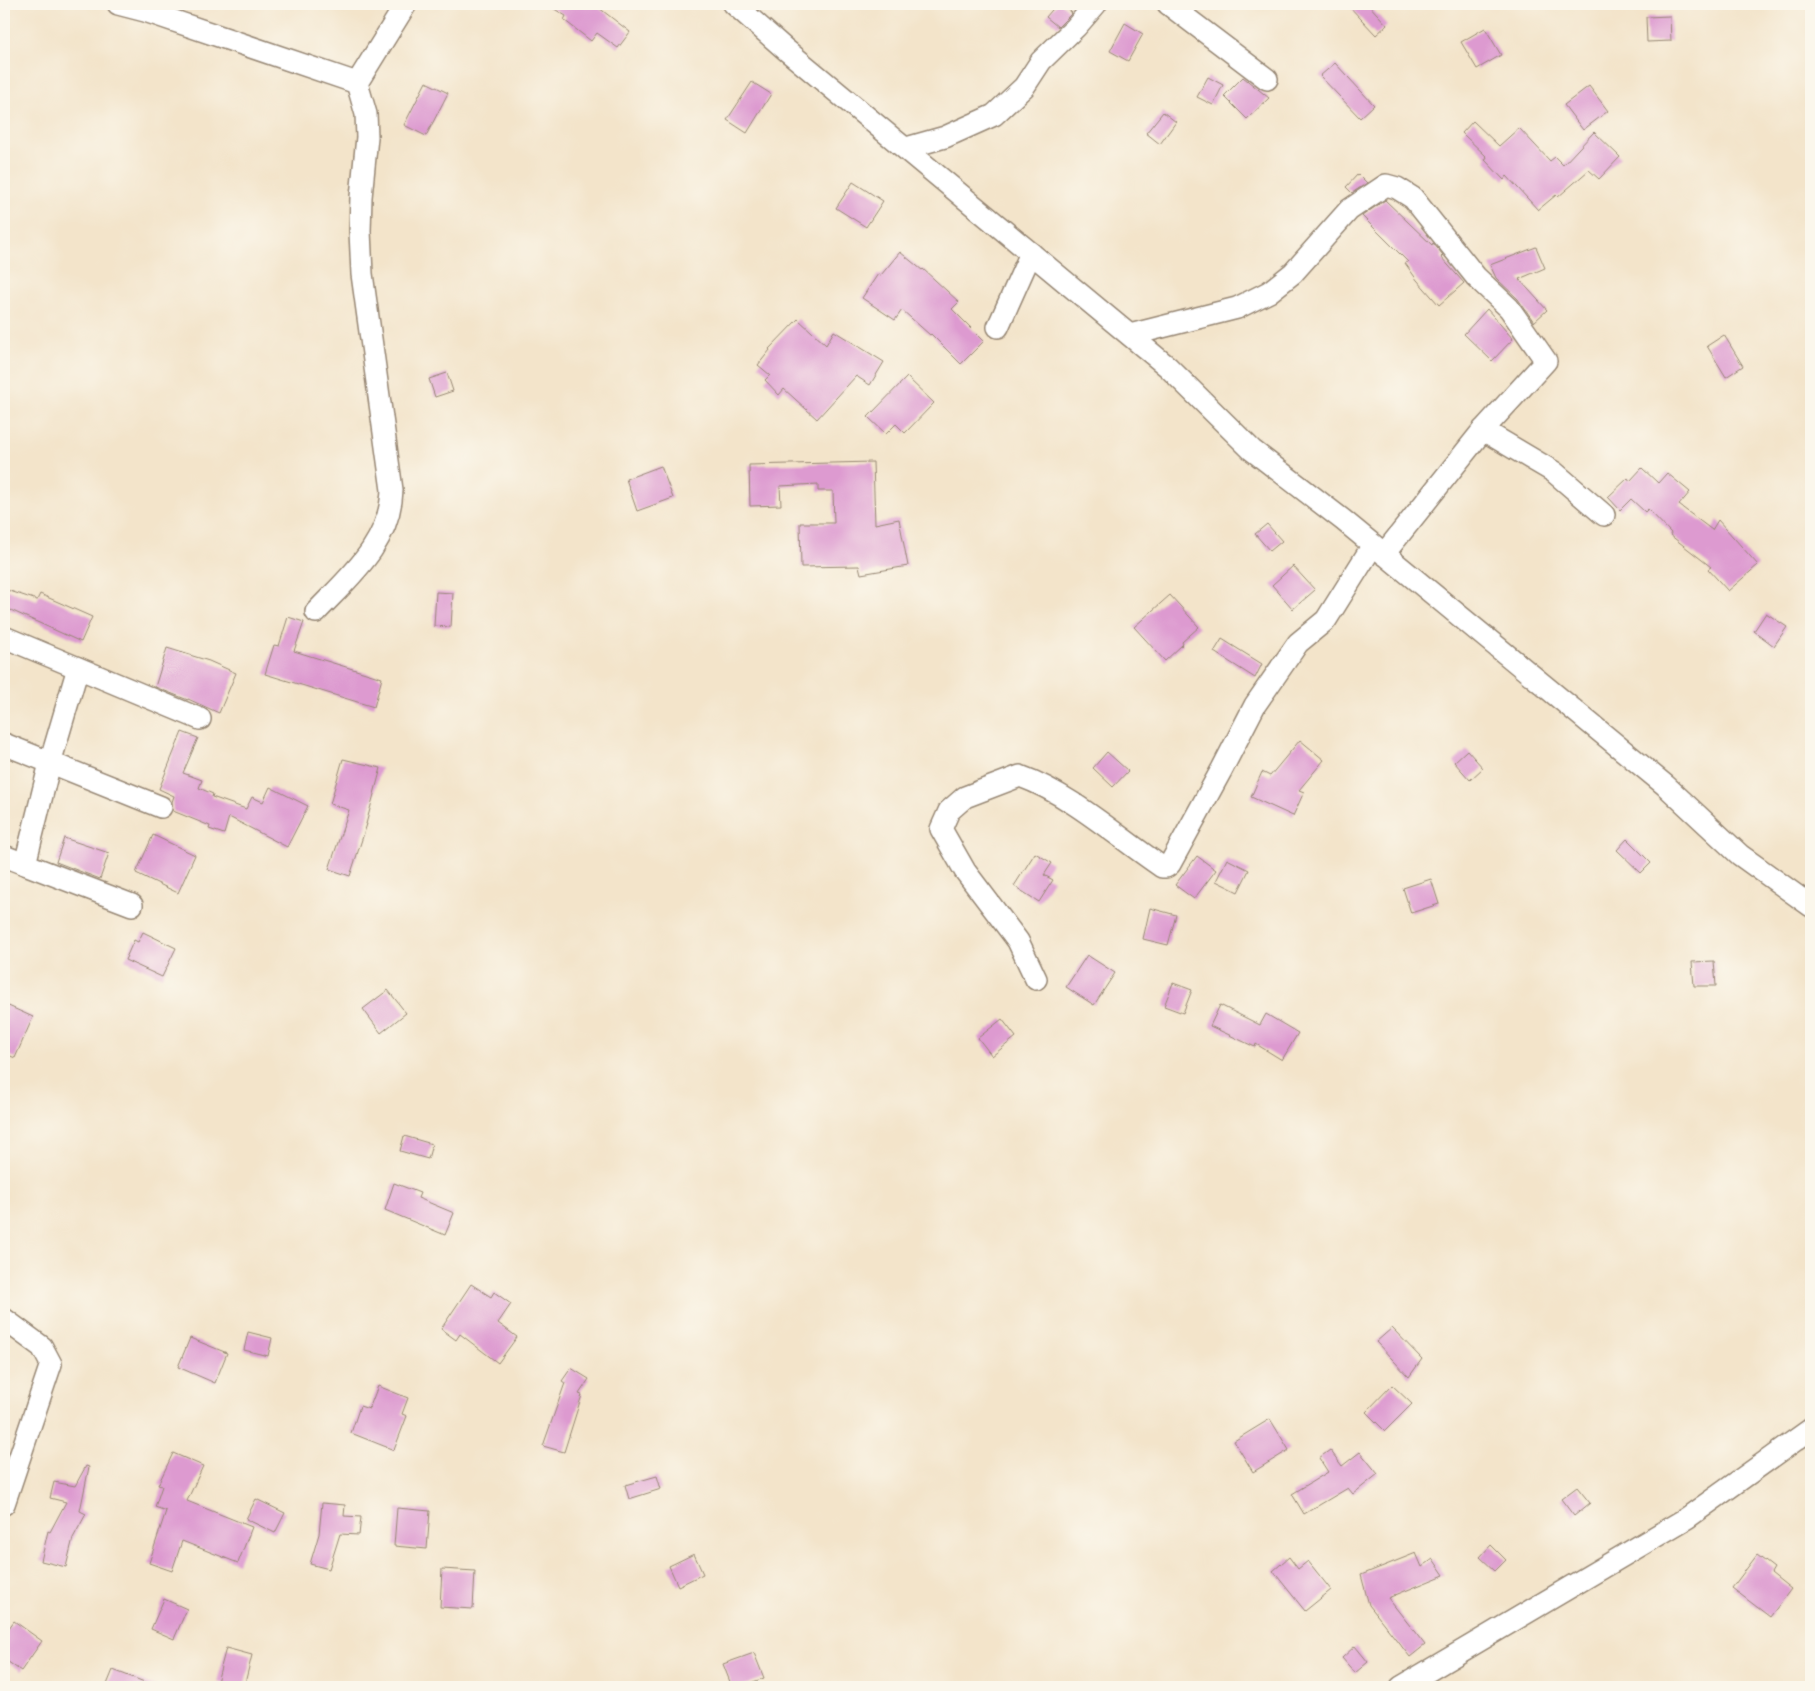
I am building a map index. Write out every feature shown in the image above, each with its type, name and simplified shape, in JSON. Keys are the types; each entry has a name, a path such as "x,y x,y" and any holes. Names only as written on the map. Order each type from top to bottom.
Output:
{"street":[{"path":"118,4 145,11 357,83"},
{"path":"316,612 363,564 384,530 392,506 392,490 362,274 361,197 367,137 366,114 357,83 406,4"},
{"path":"734,4 785,49 1130,335 1168,368 1252,450 1378,549 1665,785 1740,855 1811,906"},
{"path":"906,148 945,137 994,114 1024,88 1041,61 1076,27 1096,4"},
{"path":"1168,4 1267,79"},
{"path":"1036,979 1018,941 965,871 942,829 949,811 965,797 1020,776 1038,783 1075,806 1162,867 1170,864 1255,706 1298,644 1326,620 1378,549 1546,361 1508,308 1476,277 1413,198 1398,188 1386,185 1349,210 1293,273 1269,292 1237,308 1130,335"},
{"path":"998,327 1031,253"},
{"path":"1484,430 1554,472 1604,515"},
{"path":"4,638 200,719"},
{"path":"25,864 50,763 78,668"},
{"path":"4,744 162,807"},
{"path":"4,856 132,905"},
{"path":"4,1319 42,1347 51,1364 4,1504"},
{"path":"1401,1687 1687,1518 1811,1428"}],"building":[{"path":"546,4 594,4 630,32 618,48 597,33 591,41 564,20 566,16"},
{"path":"1057,4 1062,4 1072,13 1058,27 1046,17"},
{"path":"1347,4 1368,4 1387,25 1376,35"},
{"path":"1670,16 1671,41 1647,42 1646,17"},
{"path":"1125,23 1143,34 1128,61 1110,51"},
{"path":"1485,28 1501,55 1477,69 1461,42"},
{"path":"1335,63 1374,105 1360,118 1320,76"},
{"path":"1208,77 1223,85 1213,105 1197,97"},
{"path":"1243,77 1269,98 1247,119 1224,96"},
{"path":"426,82 448,93 426,136 404,125"},
{"path":"752,82 771,94 747,133 727,120"},
{"path":"1589,86 1608,111 1583,130 1564,105"},
{"path":"1163,112 1176,122 1160,144 1146,133"},
{"path":"1473,121 1499,146 1519,128 1550,161 1555,157 1563,165 1594,132 1620,157 1599,179 1589,170 1558,197 1556,195 1538,210 1507,176 1504,180 1485,160 1487,157 1462,133"},
{"path":"1358,174 1367,183 1352,193 1346,187"},
{"path":"853,182 883,201 866,227 836,208"},
{"path":"1385,200 1432,245 1433,243 1443,255 1441,257 1464,283 1439,305 1417,280 1405,263 1408,262 1362,216"},
{"path":"1536,247 1545,268 1519,279 1547,310 1534,322 1518,299 1496,278 1490,265"},
{"path":"900,252 923,269 959,302 952,309 984,341 961,364 931,334 902,310 895,320 862,298 878,274 881,275"},
{"path":"1487,309 1513,339 1492,361 1464,334"},
{"path":"798,319 826,345 834,331 884,362 870,385 856,376 817,419 784,389 779,395 765,380 770,375 758,365 769,349"},
{"path":"1724,335 1743,366 1726,377 1707,346"},
{"path":"447,373 453,391 435,397 429,379"},
{"path":"907,377 934,403 905,433 896,424 886,434 868,417"},
{"path":"873,462 875,524 899,519 908,566 861,574 859,566 801,567 800,523 834,523 833,491 818,491 818,484 780,486 781,505 750,506 749,465"},
{"path":"661,466 673,498 637,511 626,479"},
{"path":"1642,468 1658,483 1667,473 1690,492 1679,505 1712,530 1718,520 1758,565 1728,591 1708,569 1711,567 1670,535 1671,533 1648,509 1645,512 1631,499 1620,510 1608,497 1628,478 1630,481"},
{"path":"1267,524 1282,541 1270,551 1255,534"},
{"path":"1293,566 1315,590 1293,609 1272,585"},
{"path":"4,589 37,600 40,594 92,617 81,642 4,607"},
{"path":"436,592 453,593 451,627 434,626"},
{"path":"1170,595 1199,627 1165,661 1134,627"},
{"path":"1766,613 1787,627 1774,646 1754,631"},
{"path":"288,617 304,622 294,651 382,678 374,707 265,674 274,645 279,646"},
{"path":"1222,639 1262,664 1255,678 1214,652"},
{"path":"167,648 209,661 236,673 219,713 155,687"},
{"path":"182,732 198,738 183,773 202,780 199,788 213,794 212,797 246,809 252,797 263,802 270,787 308,806 287,847 229,817 224,834 209,829 210,826 173,811 172,802 174,796 159,789"},
{"path":"1300,740 1324,760 1299,790 1304,792 1293,816 1251,797 1262,772 1270,776"},
{"path":"1467,750 1483,768 1470,780 1454,762"},
{"path":"1107,752 1128,771 1113,787 1093,768"},
{"path":"343,759 381,768 367,824 350,876 329,869 349,810 330,804"},
{"path":"153,835 195,855 178,893 136,873"},
{"path":"64,838 109,853 100,879 56,862"},
{"path":"1627,839 1651,863 1641,873 1617,850"},
{"path":"1035,853 1052,863 1044,875 1053,880 1039,902 1014,886"},
{"path":"1197,856 1216,870 1194,899 1175,885"},
{"path":"1227,859 1249,870 1238,892 1216,881"},
{"path":"1431,879 1439,904 1411,913 1403,888"},
{"path":"1150,908 1176,915 1168,945 1143,939"},
{"path":"143,932 176,948 162,977 125,960 134,940 138,942"},
{"path":"1087,955 1115,973 1094,1005 1066,987"},
{"path":"1714,961 1716,986 1694,986 1692,962"},
{"path":"1173,983 1192,990 1183,1013 1164,1006"},
{"path":"388,990 406,1013 381,1033 363,1009"},
{"path":"4,1004 33,1017 15,1058 4,1053"},
{"path":"1220,1005 1260,1025 1266,1014 1298,1033 1282,1060 1256,1044 1255,1047 1210,1026"},
{"path":"1002,1019 1016,1037 992,1056 978,1038"},
{"path":"404,1136 432,1144 428,1159 400,1151"},
{"path":"394,1183 420,1193 418,1198 454,1213 445,1235 385,1210"},
{"path":"471,1284 491,1297 494,1292 511,1304 498,1323 517,1337 498,1363 460,1334 456,1340 441,1329"},
{"path":"1392,1328 1422,1359 1409,1377 1376,1342"},
{"path":"248,1332 272,1338 268,1356 244,1350"},
{"path":"190,1338 227,1353 215,1383 178,1367"},
{"path":"571,1368 589,1379 579,1394 582,1395 564,1452 543,1446 565,1383 562,1381"},
{"path":"1392,1385 1412,1404 1385,1431 1366,1412"},
{"path":"378,1386 408,1398 402,1414 407,1416 394,1450 351,1433 360,1406 369,1409"},
{"path":"1270,1419 1289,1450 1253,1472 1234,1441"},
{"path":"1330,1450 1342,1466 1360,1452 1378,1474 1353,1494 1348,1488 1304,1514 1292,1494 1328,1472 1319,1458"},
{"path":"173,1453 203,1466 187,1501 252,1527 238,1563 182,1541 172,1571 149,1563 166,1511 155,1507 162,1486 158,1485"},
{"path":"86,1466 89,1467 80,1511 86,1514 73,1538 66,1567 41,1561 48,1531 50,1532 66,1502 50,1498 54,1482 75,1486"},
{"path":"657,1476 661,1489 629,1499 625,1485"},
{"path":"1577,1487 1590,1503 1574,1516 1561,1499"},
{"path":"256,1499 285,1513 275,1533 246,1519"},
{"path":"322,1503 345,1505 344,1516 361,1517 359,1535 340,1534 329,1569 310,1564 319,1534"},
{"path":"397,1508 430,1511 427,1549 394,1546"},
{"path":"1491,1545 1506,1560 1495,1571 1480,1557"},
{"path":"1416,1553 1422,1567 1433,1559 1444,1575 1388,1598 1425,1645 1410,1657 1369,1605 1361,1575"},
{"path":"694,1554 703,1574 678,1586 669,1566"},
{"path":"1757,1555 1774,1568 1771,1573 1791,1589 1770,1617 1732,1588"},
{"path":"1289,1557 1298,1569 1308,1561 1331,1590 1305,1611 1273,1571"},
{"path":"442,1569 475,1571 473,1609 440,1607"},
{"path":"164,1599 187,1609 174,1639 151,1629"},
{"path":"14,1621 42,1641 21,1671 4,1659 4,1635"},
{"path":"1355,1646 1368,1662 1355,1673 1342,1658"},
{"path":"226,1648 252,1655 244,1687 217,1682"},
{"path":"754,1653 764,1678 739,1687 732,1687 723,1664"},
{"path":"113,1670 155,1686 155,1687 106,1687"}]}
